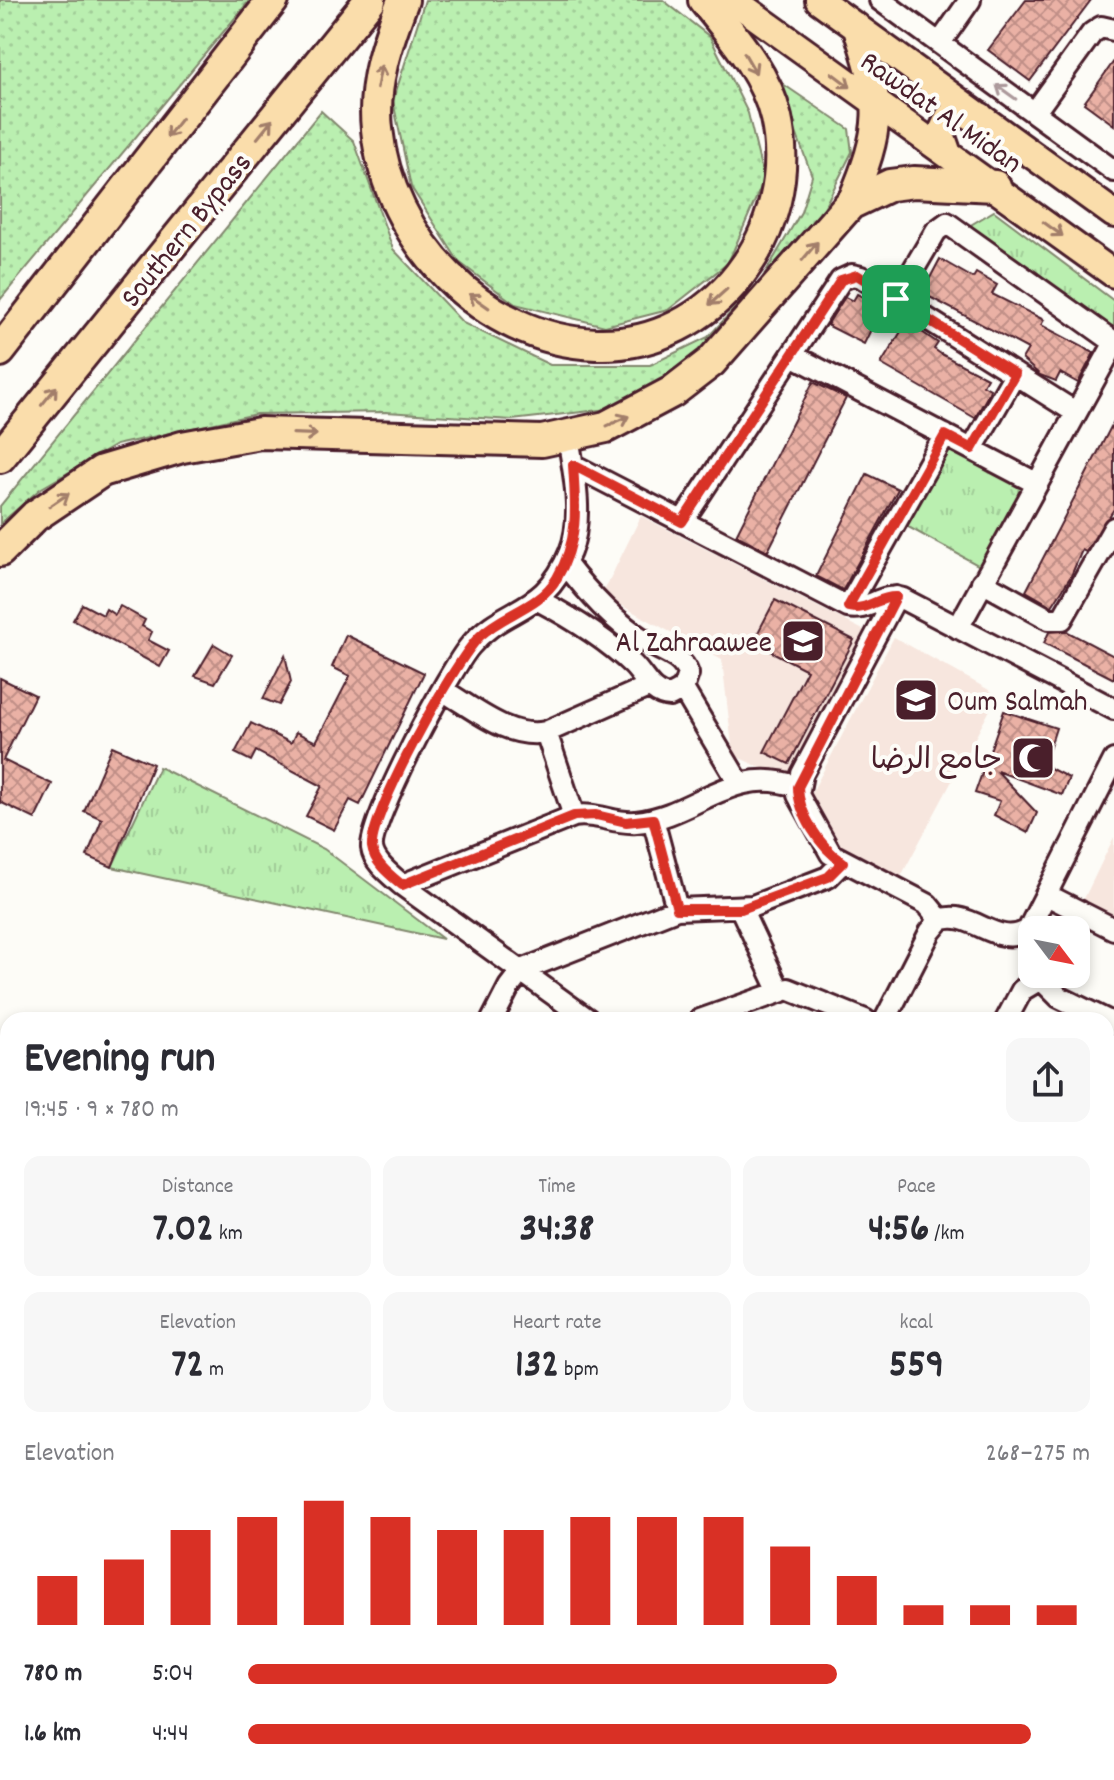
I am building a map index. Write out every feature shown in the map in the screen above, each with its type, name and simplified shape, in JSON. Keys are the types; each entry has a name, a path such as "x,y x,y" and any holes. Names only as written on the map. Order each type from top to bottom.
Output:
{"highway":[{"path":"0,351 273,0"},
{"name":"Southern Bypass","path":"0,457 370,0"},
{"path":"403,0 384,50 376,91 377,129 396,201 416,241 446,277 480,303 517,324 556,339 597,344 638,339 678,326 713,303 742,274 764,239 778,199 782,158 775,115 742,48 704,0"},
{"path":"0,551 35,516 102,471 182,447 260,433 542,441 570,451 606,427 672,392 711,362 850,204 890,185 914,182 995,186"}],"main road":[{"name":"Rawdat Al Midan","path":"733,0 1114,274"},
{"name":"Rawdat Al Midan","path":"819,0 1114,214"},
{"path":"850,204 870,156 878,107 870,66 856,26"},
{"path":"948,154 941,134 943,124 958,114 980,116"}],"street":[{"path":"880,0 1114,171"},
{"path":"940,43 970,0"},
{"path":"1035,112 1092,33 1101,27 1114,30"},
{"path":"896,299 936,231 947,223 1114,343 958,628"},
{"path":"682,522 846,276 861,277 1075,412"},
{"path":"792,355 1036,483"},
{"path":"972,449 1015,374"},
{"path":"848,607 945,435"},
{"path":"570,451 682,522 848,607 861,609 881,599 896,597 1114,709"},
{"path":"570,451 576,528 565,563 538,600 483,633 470,647 380,809 373,831 372,850 378,863 402,885 578,1012"},
{"path":"982,582 1049,619 1062,619 1114,528"},
{"path":"538,600 585,627 629,661 662,696 677,694 683,689 688,674 681,661 628,630 602,607 565,563"},
{"path":"896,597 798,787 800,803 822,844 843,862 927,904 940,920"},
{"path":"585,627 602,607"},
{"path":"444,691 520,732 546,732 650,686"},
{"path":"683,689 739,783"},
{"path":"546,732 574,816"},
{"path":"889,1012 930,932 940,920 955,917 1012,937 1028,930 1114,760"},
{"path":"402,885 574,816 596,815 626,822 653,819 739,783 774,780 798,787"},
{"path":"653,819 677,909"},
{"path":"496,1012 522,970 677,909 741,909 828,877 843,862"},
{"path":"1047,895 1070,916"},
{"path":"741,909 779,990"},
{"path":"1090,924 1114,929"},
{"path":"1010,1012 1026,988"},
{"path":"1053,988 1059,997 1090,1012"},
{"path":"721,1012 779,990 797,990 847,1012"}],"shaded area":[{"path":"641,516 871,634 797,784 733,755 722,660 602,595"},
{"path":"894,637 998,695 899,880 826,844 810,796"},
{"path":"1114,837 1114,926 1079,909"}],"green space":[{"path":"0,0 250,0 0,300"},
{"path":"425,0 663,0 710,37 748,113 764,180 728,263 668,310 605,326 515,304 459,262 411,187 393,101"},
{"path":"777,80 849,129 852,152 817,222 730,331 685,366 617,408 512,420 386,412 256,414 116,445 40,489 0,524 0,506 321,111 354,141 393,249 463,323 550,365 650,365 708,337 761,280 801,212 812,176"},
{"path":"994,211 1114,301 1114,342 959,232"},
{"path":"945,442 1030,489 985,569 901,523"},
{"path":"159,767 324,849 443,939 112,867"}],"building":[{"path":"1026,0 1091,0 1030,81 988,50"},
{"path":"1114,61 1114,125 1084,103"},
{"path":"940,259 973,278 976,273 997,285 992,294 1044,320 1041,325 1094,353 1078,383 1060,373 1056,381 1040,375 1022,359 1028,349 922,293"},
{"path":"857,294 882,307 864,344 827,325 845,297 853,301"},
{"path":"907,322 938,343 934,349 941,354 987,378 983,385 990,389 975,418 881,364"},
{"path":"813,382 846,398 768,551 736,535"},
{"path":"1114,421 1114,509 1086,552 1082,550 1071,576 1052,606 1026,591"},
{"path":"867,474 898,489 843,590 816,576"},
{"path":"775,600 854,640 789,764 764,752 807,670 753,642"},
{"path":"82,604 103,615 106,609 115,615 120,606 145,620 142,626 152,632 148,640 169,651 160,667 73,620"},
{"path":"1066,631 1114,656 1114,679 1044,643 1049,632"},
{"path":"346,635 424,673 360,805 350,800 334,830 306,816 322,786 256,751 251,761 235,753 251,723 291,743 296,732 316,742 350,676 332,667"},
{"path":"214,644 232,655 215,683 195,676"},
{"path":"285,655 291,682 279,705 263,699"},
{"path":"0,678 35,695 3,760 52,784 35,819 0,802"},
{"path":"1004,711 1056,728 1044,765 1069,778 1062,795 997,771 1037,813 1028,833 994,815 1000,801 975,793"},
{"path":"112,746 153,764 112,867 87,856 102,819 84,811"}],"place":[{"name":"Al Zahraawee","path":"803,641"},
{"name":"Oum Salmah","path":"916,700"},
{"name":"جامع الرضا","path":"1033,758"}],"route":[{"path":"857,275 896,299 1015,374 972,449 945,435 848,607 861,609 881,599 896,597 802,774 798,787 800,803 822,844 843,862 838,869 828,877 741,909 690,906 677,909 653,819 626,822 585,814 402,885 378,863 372,850 373,831 380,809 470,647 483,633 538,600 555,581 571,550 576,528 573,465 682,522 841,280 857,275"}]}
